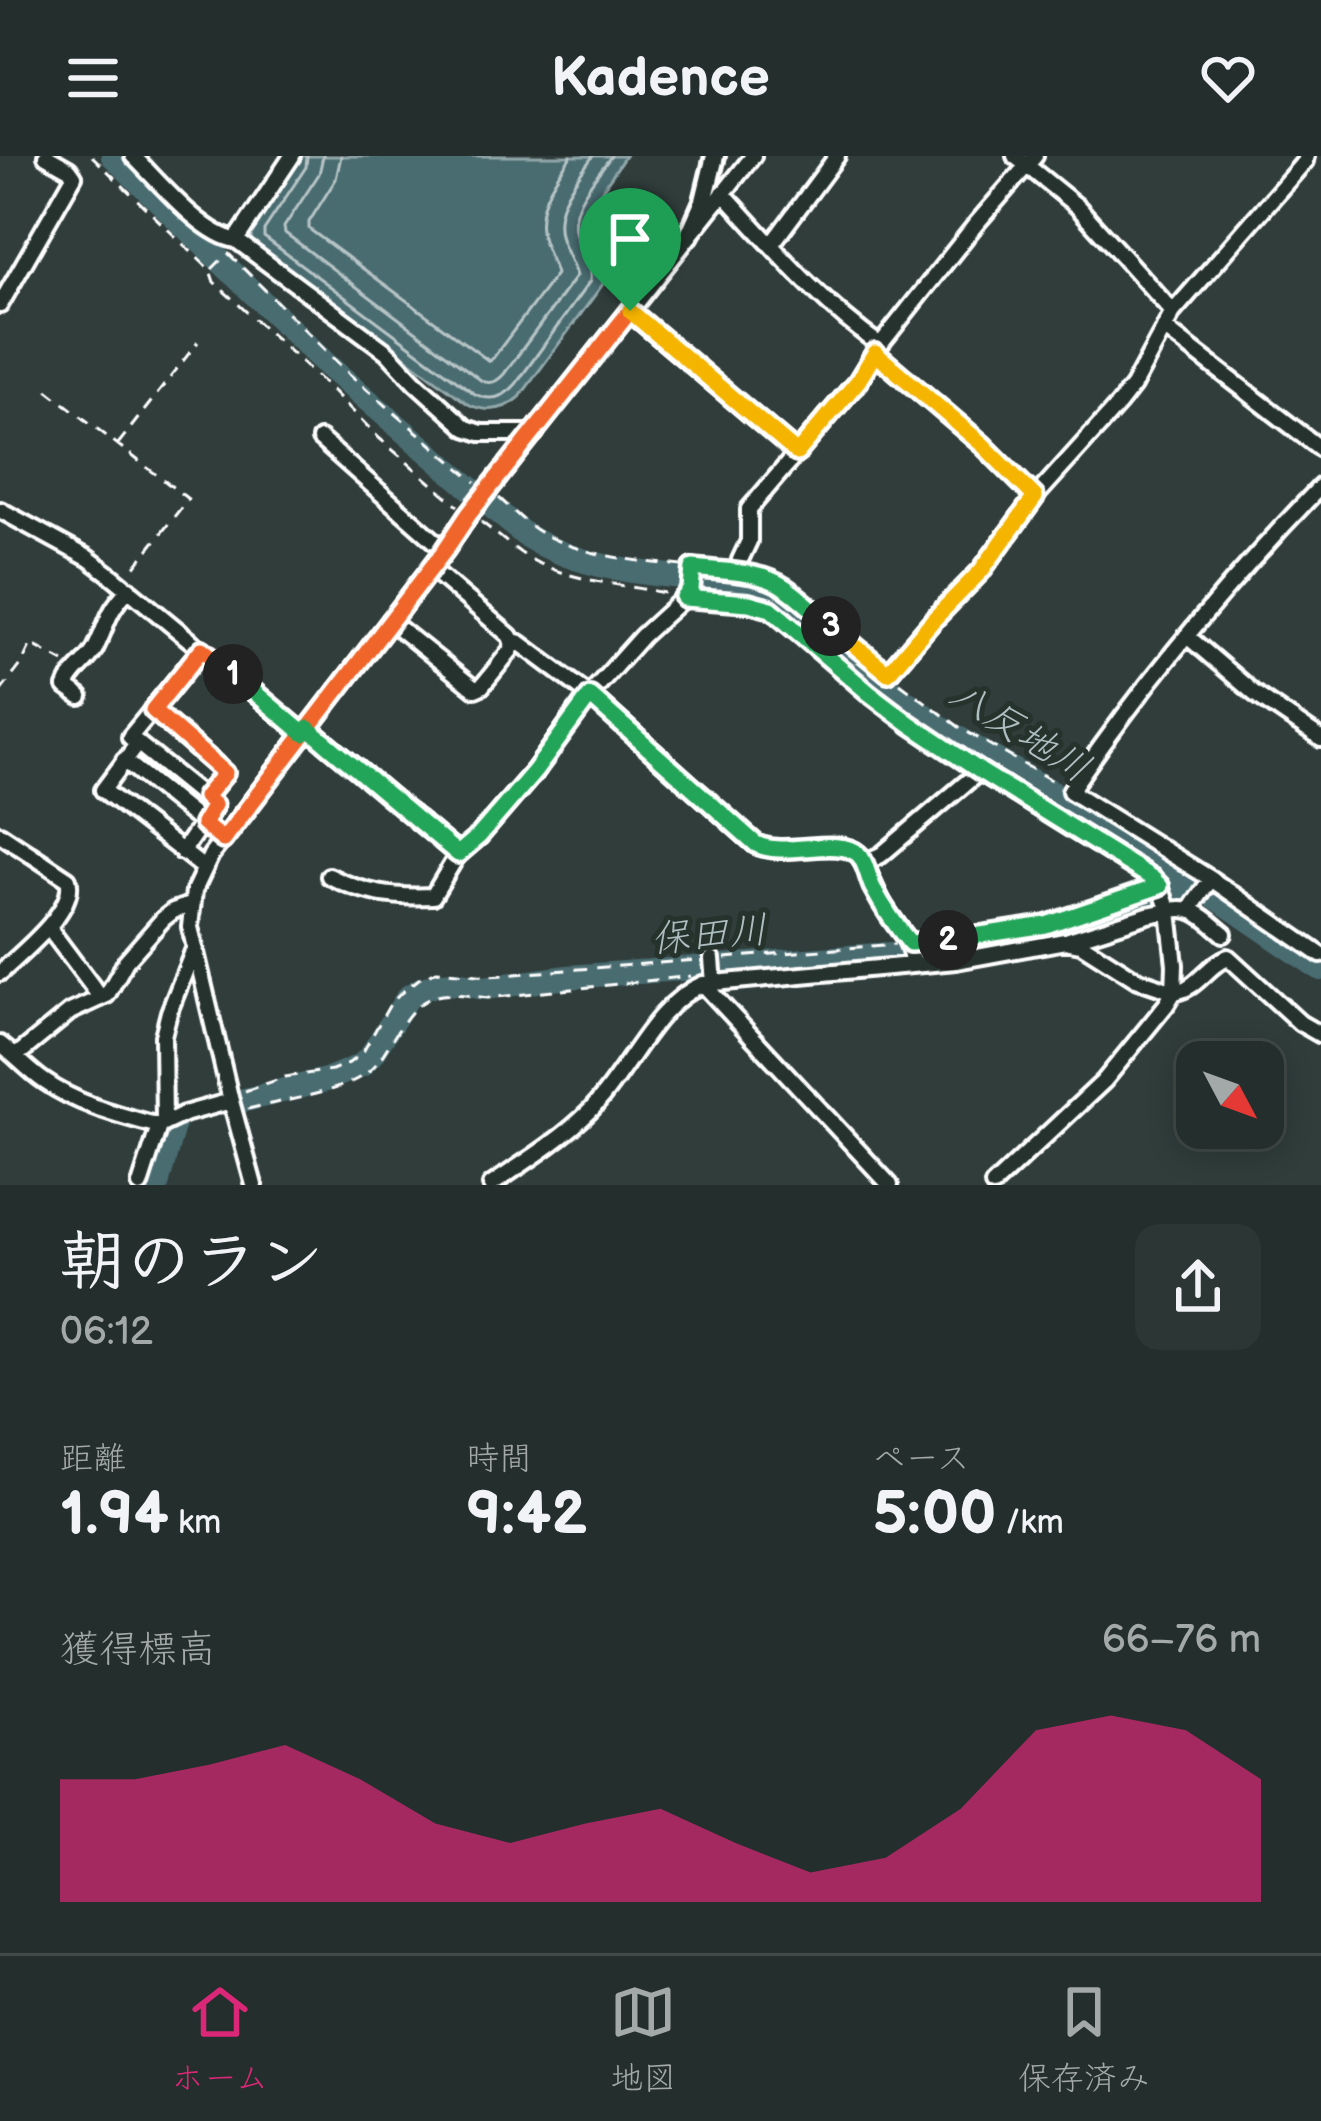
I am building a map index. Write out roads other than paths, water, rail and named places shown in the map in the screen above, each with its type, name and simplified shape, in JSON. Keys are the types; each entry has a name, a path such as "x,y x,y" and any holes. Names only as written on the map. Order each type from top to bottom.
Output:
{"street":[{"path":"0,305 74,176 46,156"},
{"path":"133,156 195,217 227,239 236,239 387,352 466,428 482,433 535,433"},
{"path":"236,239 292,156"},
{"path":"688,235 704,201 715,156"},
{"path":"254,1185 190,927 194,891 204,868 471,511 753,156"},
{"path":"771,245 837,156"},
{"path":"888,673 981,571 1035,497 1119,404 1173,312 1306,156"},
{"path":"738,572 749,541 749,509 858,381 1026,159 1088,217 1173,312"},
{"path":"723,193 805,283 1035,497"},
{"path":"630,311 797,453"},
{"path":"1164,328 1321,449"},
{"path":"320,440 445,550"},
{"path":"1321,486 1187,636 1070,791 1321,955"},
{"path":"0,510 126,586 458,854"},
{"path":"431,568 513,641 590,696 756,844 771,850 847,848 862,857 873,887 911,954"},
{"path":"329,876 373,894 433,896 458,854 535,771 590,696 690,580"},
{"path":"80,698 66,687 93,653 108,614 126,586"},
{"path":"390,621 475,689 511,652 513,641"},
{"path":"1187,636 1255,694 1321,739"},
{"path":"182,852 214,805 130,737 202,649"},
{"path":"153,710 225,773 205,797"},
{"path":"138,743 103,790 204,868"},
{"path":"124,760 223,840"},
{"path":"863,863 881,855 980,771 1160,886 1168,911 1174,992 1104,1081 993,1185"},
{"path":"0,833 72,885 48,927 0,973"},
{"path":"490,1185 569,1131 611,1088 667,1010 712,972 911,954 956,961 1065,941 1180,908 1194,903 1210,881"},
{"path":"1194,903 1224,934"},
{"path":"16,1056 70,1012 101,998 163,919 192,904"},
{"path":"48,927 101,998"},
{"path":"1065,941 1081,944 1136,979 1174,992 1191,987 1221,958 1228,957 1300,1023 1321,1035"},
{"path":"140,1185 161,1124 163,1036 194,950"},
{"path":"712,972 890,1185"},
{"path":"0,1044 59,1091 111,1113 161,1124 232,1103"}],"water":[{"path":"298,156 625,156 586,221 602,264 603,284 519,398 494,409 475,407 253,243 249,231"}],"waterway":[{"name":"八反地川","path":"113,156 328,366 525,535 550,549 605,566 748,583 779,595 946,731 1093,816 1321,969"},
{"name":"保田川","path":"245,1100 326,1080 362,1065 408,997 440,984 484,988 568,977 919,952 1047,933 1189,889 1205,893"},
{"name":"保田川","path":"157,1185 173,1126"}]}
